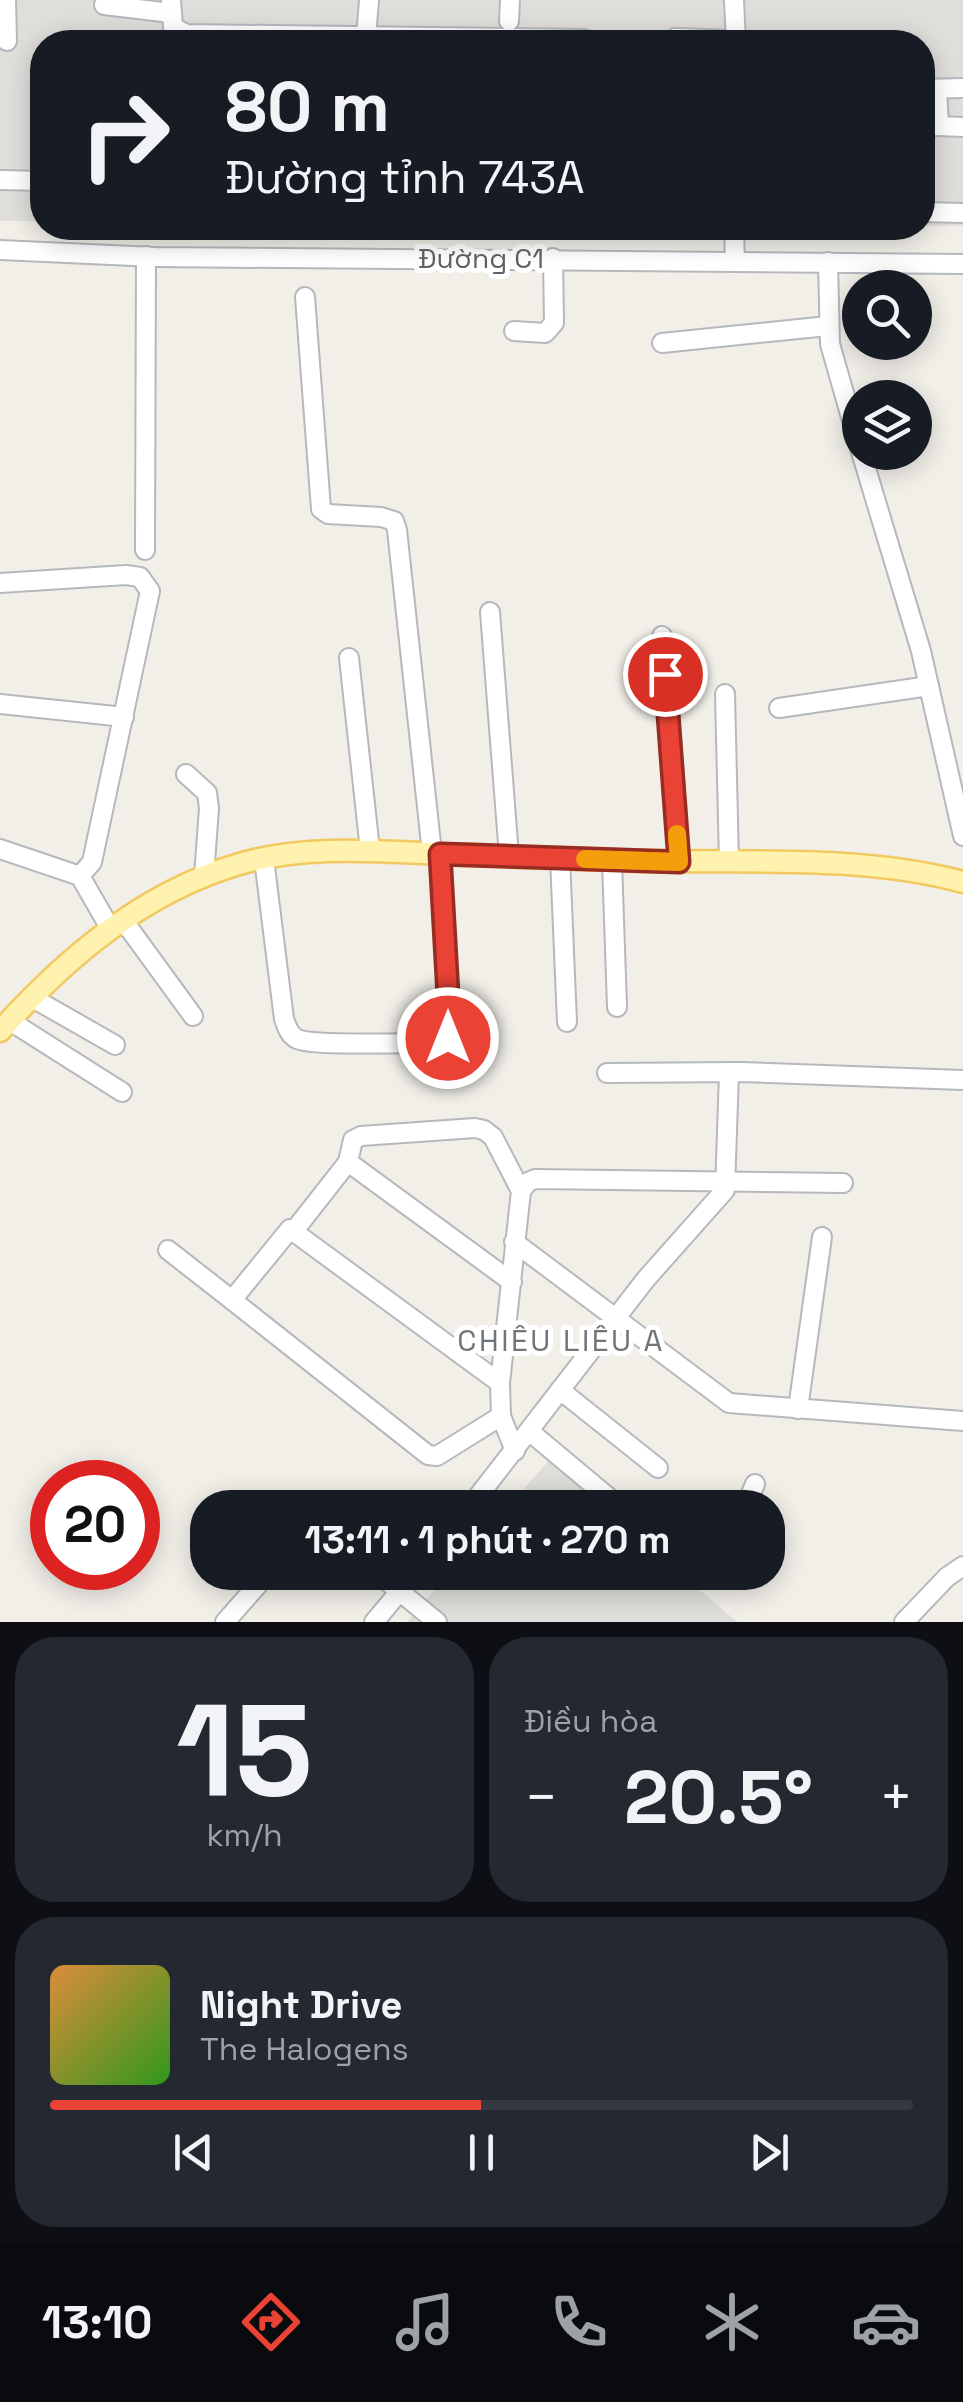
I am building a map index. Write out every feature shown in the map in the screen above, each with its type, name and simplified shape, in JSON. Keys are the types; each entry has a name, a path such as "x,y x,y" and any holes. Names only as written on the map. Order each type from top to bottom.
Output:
{"main road":[{"path":"5,1026 31,997 116,924 204,876 264,859 370,850 874,867 963,882"}],"street":[{"path":"6,0 7,41"},
{"path":"367,30 369,0"},
{"path":"509,22 510,0"},
{"path":"734,0 735,30"},
{"path":"104,5 171,6 173,27 179,30"},
{"path":"935,89 963,88"},
{"path":"935,126 963,127"},
{"path":"0,180 30,181"},
{"path":"935,212 963,213"},
{"path":"734,240 735,262"},
{"name":"Đường C1","path":"0,250 146,256 963,264"},
{"path":"145,550 146,256"},
{"path":"514,331 545,333 554,323 554,258"},
{"path":"828,262 828,326 842,388"},
{"path":"264,859 284,1019 290,1033 298,1040 326,1043 440,1044 448,1038 436,854 397,530 394,521 381,517 328,514 320,510 306,296"},
{"path":"662,342 828,326"},
{"path":"867,470 929,686 963,836"},
{"path":"0,583 126,575 140,577 150,591 92,862 80,876"},
{"path":"490,612 510,856"},
{"path":"662,636 679,862"},
{"path":"350,658 370,850"},
{"path":"779,708 929,686"},
{"path":"726,694 729,862"},
{"path":"0,704 124,717"},
{"path":"186,774 207,792 204,876"},
{"path":"0,849 80,876 193,1016"},
{"path":"560,858 567,1022"},
{"path":"612,860 617,1007"},
{"path":"31,997 116,1045"},
{"path":"5,1026 122,1092"},
{"path":"484,1490 615,1317 685,1232 722,1196 726,1180 729,1072"},
{"path":"607,1073 729,1072 963,1080"},
{"path":"293,1232 348,1162 353,1140 361,1136 484,1130 493,1137 521,1191"},
{"path":"348,1162 512,1282"},
{"path":"515,1451 501,1416 500,1383 521,1191 528,1182 535,1179 843,1183"},
{"path":"232,1300 288,1230 500,1383"},
{"path":"798,1409 822,1237"},
{"path":"514,1242 729,1403 963,1421"},
{"path":"168,1250 428,1455 436,1456 501,1416"},
{"path":"560,1390 658,1468"},
{"path":"529,1431 599,1490"},
{"path":"752,1490 755,1484"},
{"path":"904,1622 947,1577 963,1566"},
{"path":"225,1622 253,1590"},
{"path":"398,1590 437,1622"},
{"path":"374,1622 400,1592"}],"shaded area":[{"path":"0,0 963,0 963,226 935,226 935,30 30,30 30,221 0,221"},
{"path":"551,1458 587,1490 523,1490"},
{"path":"435,1590 700,1590 737,1622 407,1622"}],"slow traffic":[{"path":"585,859 679,862 677,834"}],"district":[{"name":"CHIÊU LIÊU A","path":"561,1340"}],"route":[{"path":"448,1038 440,854 679,862 665,674"}]}
